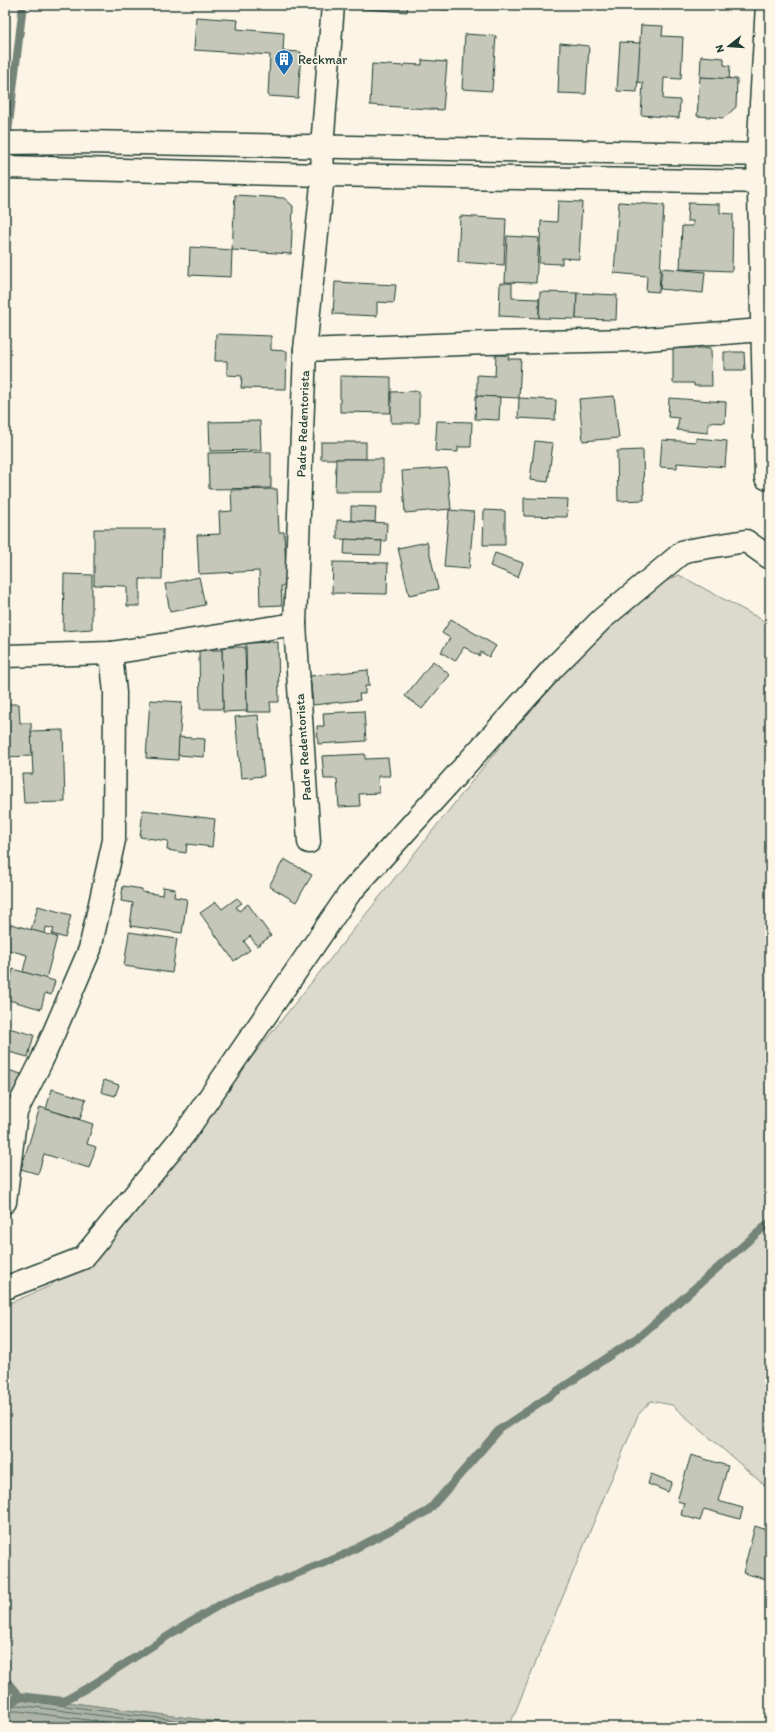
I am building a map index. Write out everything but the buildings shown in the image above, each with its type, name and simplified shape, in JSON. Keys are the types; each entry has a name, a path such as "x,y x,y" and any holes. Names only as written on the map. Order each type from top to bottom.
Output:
{"street":[{"name":"Padre Redentorista","path":"309,842 295,624 305,350 323,175 322,146 333,5"},
{"path":"766,478 762,330 764,154 768,5"},
{"path":"5,143 84,142 764,154"},
{"path":"5,166 42,166 91,170 323,175 764,182"},
{"path":"305,350 487,343 634,340 762,330"},
{"path":"5,1288 83,1258 185,1133 349,894 553,668 602,619 684,551 746,541 770,558"},
{"path":"5,656 111,653 295,624"},
{"path":"5,1202 16,1112 42,1060 90,949 114,840 115,692 111,653"}],"shaded area":[{"path":"679,575 770,624 770,1490 672,1405 651,1401 638,1415 509,1727 258,1727 19,1696 5,1696 5,1305 50,1286 130,1210 599,622 626,600"}],"water":[{"path":"5,1696 19,1696 258,1727 5,1727"}],"waterway":[{"path":"7,141 23,5"},
{"path":"5,1711 19,1696 64,1701 223,1603 339,1557 428,1511 500,1429 641,1335 770,1222"},
{"path":"5,1679 19,1696"}],"place":[{"name":"Reckmar","path":"284,76"}]}
